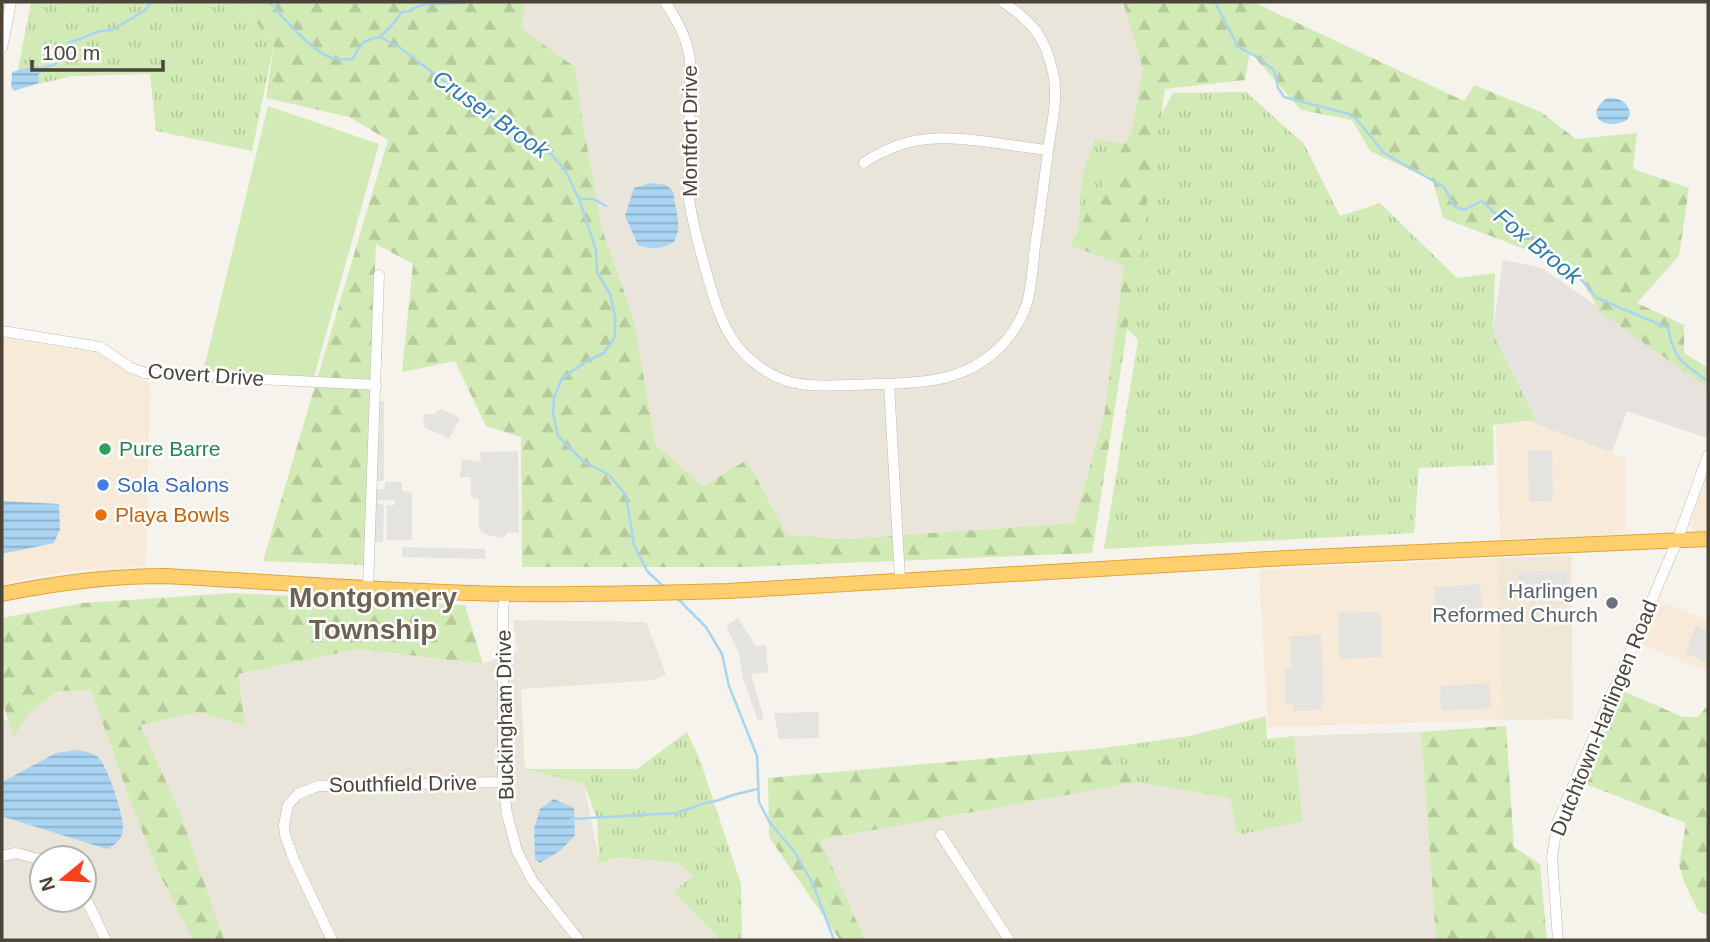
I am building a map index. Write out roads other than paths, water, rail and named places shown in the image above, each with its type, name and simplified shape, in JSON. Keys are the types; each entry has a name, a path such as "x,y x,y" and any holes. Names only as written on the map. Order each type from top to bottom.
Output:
{"highway":[{"path":"2,594 43,586 130,576 505,594 692,592 1286,558 1708,539"}],"street":[{"path":"2,48 11,2"},
{"name":"Montfort Drive","path":"665,2 688,44 689,200 692,222 715,302 732,339 746,356 776,377 810,385 889,384 956,376 993,354 1014,330 1027,303 1043,198 1055,84 1047,50 1041,38 1023,16 1003,2"},
{"path":"864,163 888,149 908,142 932,139 952,138 1048,150"},
{"path":"368,588 379,275"},
{"name":"Covert Drive","path":"2,331 100,347 131,368 145,373 376,385"},
{"path":"889,384 900,579"},
{"name":"Dutchtown-Harlingen Road","path":"1558,940 1552,857 1559,821 1677,541 1708,455"},
{"name":"Buckingham Drive","path":"505,594 503,782 507,814 517,851 532,880 579,940"},
{"name":"Southfield Drive","path":"332,940 285,835 288,805 293,798 318,786 503,782"},
{"path":"941,835 1009,940"},
{"path":"2,856 16,853 28,856"},
{"path":"93,914 106,940"}],"water":[{"path":"32,66 40,67 38,83 14,91 11,87 12,72"},
{"path":"1607,98 1625,103 1630,115 1627,120 1611,124 1599,120 1597,110"},
{"path":"650,183 666,185 673,191 678,220 674,242 656,248 638,245 625,216 634,188"},
{"path":"2,501 59,504 60,529 54,543 2,554"},
{"path":"77,750 88,752 102,762 123,823 122,833 113,846 107,849 2,815 2,783 56,753"},
{"path":"554,799 574,808 575,835 561,850 540,863 535,859 534,829 540,809"}],"waterway":[{"path":"39,69 56,64 69,43 100,31 112,30 144,11 152,2"},
{"name":"Cruser Brook","path":"269,2 300,35 327,56 353,59 363,43 380,37 399,47 527,144 550,153 565,170 579,199 596,250 597,272 610,294 615,316 615,337 604,353 562,378 554,398 553,413 558,436 583,461 609,475 626,495 634,545 647,571 664,587"},
{"path":"380,37 402,12 428,4 465,2"},
{"name":"Fox Brook","path":"1215,2 1238,47 1274,70 1278,88 1284,97 1353,115 1384,153 1444,187 1454,206 1464,210 1482,201 1571,268 1597,298 1668,328 1673,347 1681,360 1708,381"},
{"path":"580,199 594,199 606,206"},
{"name":"Cruser Brook","path":"677,598 706,627 722,654 729,686 757,756 759,802 770,823 794,851 813,884 834,940"},
{"path":"571,819 677,813 757,789"}],"place":[{"name":"Pure Barre","path":"105,449"},
{"name":"Sola Salons","path":"103,485"},
{"name":"Playa Bowls","path":"101,515"},
{"name":"Harlingen Reformed Church","path":"1612,603"}],"district":[{"name":"Montgomery Township","path":"373,613"}]}
